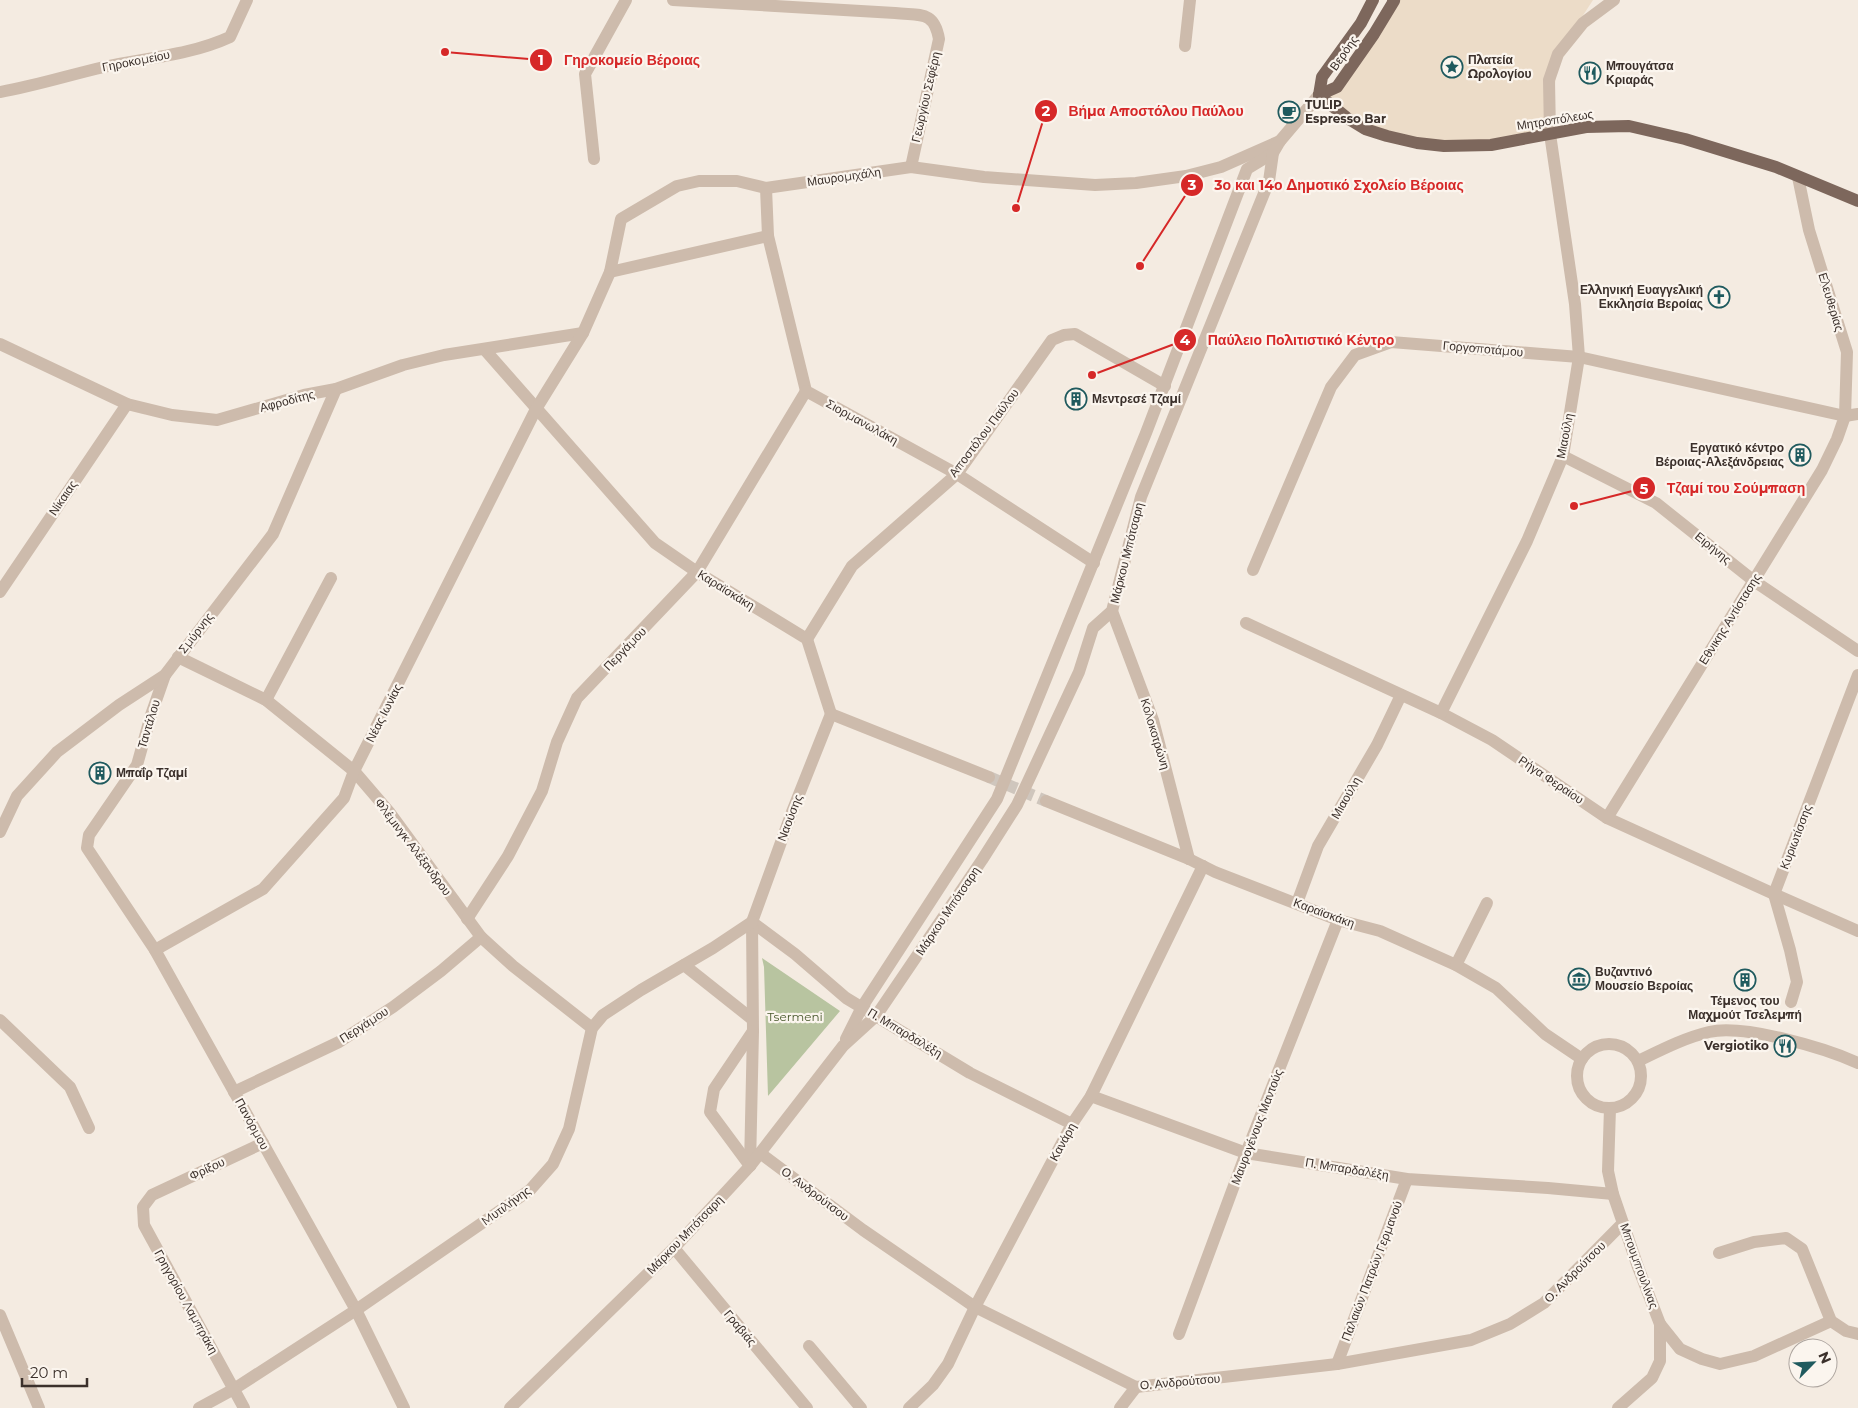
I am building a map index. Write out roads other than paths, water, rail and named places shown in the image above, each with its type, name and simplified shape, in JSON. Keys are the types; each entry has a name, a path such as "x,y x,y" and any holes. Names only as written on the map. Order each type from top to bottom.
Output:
{"main road":[{"name":"Βερόης","path":"1319,95 1322,77 1361,23 1373,0"},
{"name":"Βερόης","path":"1319,95 1337,86 1394,0"},
{"name":"Μητροπόλεως","path":"1319,95 1347,118 1365,129 1417,143 1444,146 1491,145 1586,127 1629,126 1685,139 1776,167 1858,201"}],"street":[{"name":"Γηροκομείου","path":"0,92 33,86 102,68 212,46 230,37 247,0"},
{"path":"594,159 585,74 626,0"},
{"name":"Γεωργίου Σεφέρη","path":"673,0 928,16 937,26 939,40 911,167"},
{"path":"1185,46 1190,0"},
{"name":"Μιαούλη","path":"1441,713 1527,541 1563,456 1579,357 1575,304 1550,134 1549,80 1558,54 1583,23 1614,0"},
{"name":"Μάρκου Μπότσαρη","path":"510,1408 674,1248 750,1166 843,1046 876,1016 982,860 1016,806 1078,672 1093,628 1112,612 1141,496 1269,181 1273,153 1280,141 1319,95"},
{"name":"Μαυρομιχάλη","path":"536,409 583,333 610,272 621,219 678,186 699,181 737,181 766,188 911,167 984,177 1085,185 1136,184 1186,176 1221,166 1280,141"},
{"name":"Μάρκου Μπότσαρη","path":"843,1046 862,1007 997,800 1165,386 1190,315 1247,169 1273,153"},
{"name":"Ελευθερίας","path":"1798,177 1809,230 1847,352 1845,416"},
{"path":"766,188 768,236 806,391"},
{"path":"610,272 768,236"},
{"name":"Αφροδίτης","path":"0,344 127,404 172,415 217,420 304,395 336,388 403,365 444,355 583,333"},
{"name":"Αποστόλου Παύλου","path":"807,639 852,566 957,474 1052,340 1064,335 1075,334 1165,386"},
{"name":"Γοργοποτάμου","path":"1253,570 1331,387 1355,355 1391,342 1579,357 1845,416"},
{"name":"Καραϊσκάκη","path":"485,350 654,543 697,572 807,639"},
{"name":"Σμύρνης","path":"0,832 17,796 58,752 119,705 165,675 273,534 336,388"},
{"name":"Σιορμανωλάκη","path":"806,391 957,474 1094,563"},
{"name":"Περγάμου","path":"467,919 508,856 542,791 557,742 577,698 697,572 806,391"},
{"name":"Νίκαιας","path":"0,592 127,404"},
{"name":"Νέας Ιωνίας","path":"155,950 263,889 344,798 354,771 536,409"},
{"path":"1845,416 1858,414"},
{"name":"Εθνικης Αντίστασης","path":"1607,818 1822,470 1837,439 1845,416"},
{"name":"Ειρήνης","path":"1563,456 1656,503 1754,581 1858,651"},
{"path":"266,700 331,578"},
{"name":"Κολοκοτρώνη","path":"1112,612 1153,720 1189,859"},
{"name":"Ρήγα Φεραίου","path":"1246,623 1441,713 1492,740 1607,818 1858,931"},
{"path":"807,639 831,714 989,777"},
{"name":"Φλέμινγκ Αλέξανδρου","path":"178,657 266,700 354,771 390,813 481,937 513,966 592,1028"},
{"name":"Ταντάλου","path":"88,848 89,834 137,764 165,675"},
{"name":"Κυριωτίσσης","path":"1774,894 1858,676"},
{"name":"Μιαούλη","path":"1296,903 1318,846 1377,745 1401,696"},
{"name":"Ναούσης","path":"750,1166 753,1025 752,922 792,812 831,714"},
{"name":"Καραϊσκάκη","path":"1046,800 1189,859 1214,872 1338,920 1380,932 1456,966 1496,988 1545,1034 1582,1059"},
{"name":"Πανόρμου","path":"88,848 155,950 356,1310 404,1408"},
{"name":"Κανάρη","path":"909,1408 932,1385 948,1364 974,1308 1072,1124 1091,1096 1203,866"},
{"path":"1774,894 1797,982 1791,1002"},
{"path":"1456,966 1487,903"},
{"name":"Μαυρογένους Μαντούς","path":"1178,1334 1246,1153 1338,920"},
{"path":"592,1028 603,1015 752,922"},
{"name":"Π. Μπαρδαλέξη","path":"752,922 795,954 846,998 970,1073 1072,1124"},
{"name":"Περγάμου","path":"234,1092 339,1042 393,1007 441,971 481,937"},
{"path":"684,965 753,1025 714,1089 710,1112 750,1166"},
{"path":"0,1020 70,1086 89,1128"},
{"name":"Mυτιλήνης","path":"199,1408 234,1389 356,1310 530,1190 553,1164 569,1129 592,1028"},
{"path":"1638,1061 1676,1042 1711,1032 1733,1031 1772,1036 1836,1053 1858,1063"},
{"path":"1611,1043 1622,1046 1631,1052 1638,1061 1642,1075 1640,1086 1636,1095 1621,1106 1610,1108 1596,1106 1587,1100 1580,1091 1577,1069 1590,1049 1600,1044 1611,1043"},
{"name":"Π. Μπαρδαλέξη","path":"1091,1096 1246,1153 1407,1179 1613,1194"},
{"name":"Μπουμπουλίνας","path":"1610,1108 1608,1171 1613,1194 1660,1324 1660,1361 1652,1378 1618,1408"},
{"name":"Φρίξου","path":"152,1195 263,1143"},
{"name":"Ο. Ανδρούτσου","path":"760,1153 863,1230 974,1308 1136,1388 1336,1364 1471,1340 1510,1324 1544,1303 1623,1223"},
{"name":"Παλαιών Πατρών Γερμανού","path":"1336,1364 1407,1179"},
{"name":"Γρηγορίου Λαμπράκη","path":"152,1195 143,1207 144,1225 244,1408"},
{"path":"1719,1252 1754,1242 1786,1238 1802,1249 1831,1321 1846,1331 1858,1334"},
{"name":"Γραβιάς","path":"674,1248 807,1408"},
{"path":"0,1315 39,1408"},
{"path":"1660,1324 1680,1350 1702,1360 1720,1364 1754,1356 1831,1321"},
{"path":"809,1346 861,1408"},
{"path":"1120,1408 1136,1388"}],"tunnel":[{"path":"989,777 1046,801"}],"place":[{"name":"Γηροκομείο Βέροιας","path":"445,52"},
{"name":"Πλατεία Ωρολογίου","path":"1452,67"},
{"name":"Μπουγάτσα Κριαράς","path":"1590,73"},
{"name":"TULIP Espresso Bar","path":"1289,112"},
{"name":"Βήμα Αποστόλου Παύλου","path":"1016,208"},
{"name":"3ο και 14ο Δημοτικό Σχολείο Βέροιας","path":"1140,266"},
{"name":"Ελληνική Ευαγγελική Εκκλησία Βεροίας","path":"1719,297"},
{"name":"Παύλειο Πολιτιστικό Κέντρο","path":"1092,375"},
{"name":"Μεντρεσέ Τζαμί","path":"1076,399"},
{"name":"Εργατικό κέντρο Βέροιας-Αλεξάνδρειας","path":"1800,455"},
{"name":"Τζαμί του Σούμπαση","path":"1574,506"},
{"name":"Μπαΐρ Τζαμί","path":"100,773"},
{"name":"Βυζαντινό Μουσείο Βεροίας","path":"1579,979"},
{"name":"Τέμενος του Μαχμούτ Τσελεμπή","path":"1745,980"},
{"name":"Vergiotiko","path":"1785,1046"}],"park label":[{"name":"Tsermeni","path":"795,1017"}]}
